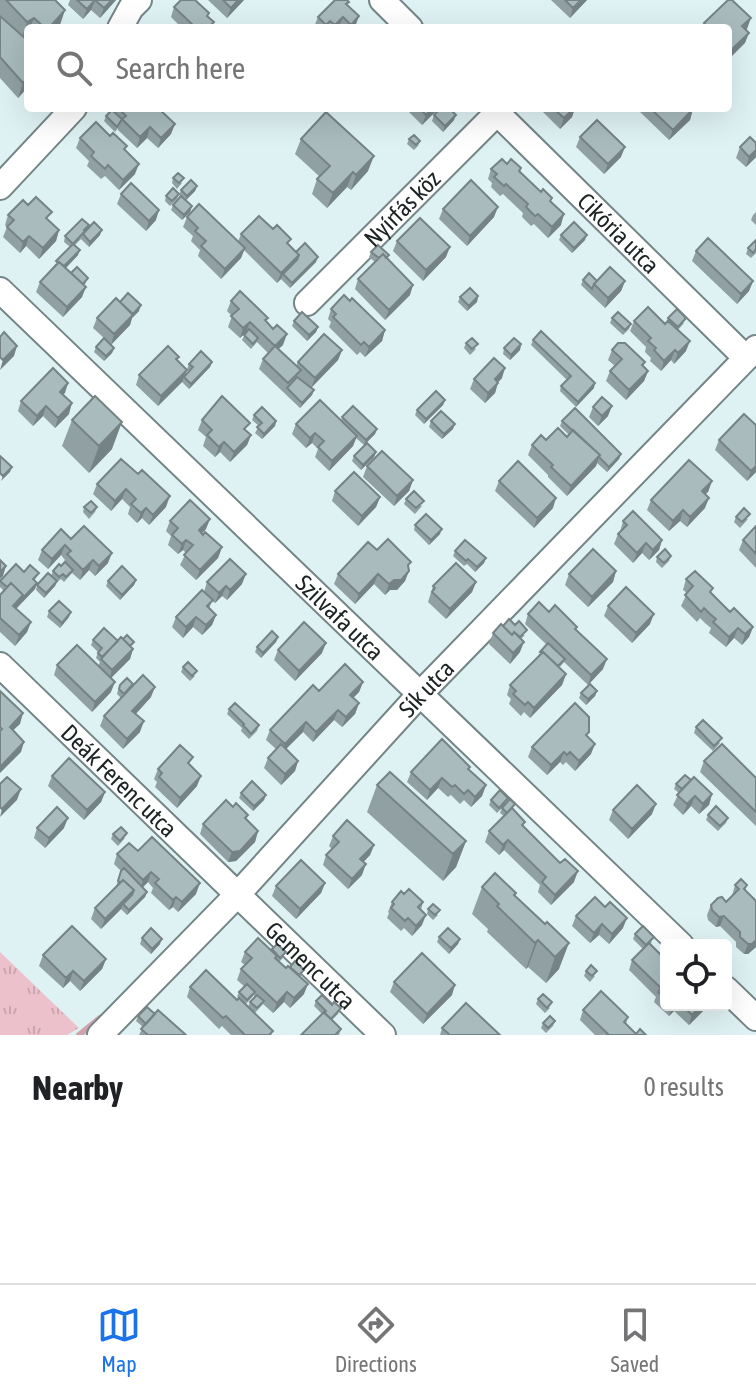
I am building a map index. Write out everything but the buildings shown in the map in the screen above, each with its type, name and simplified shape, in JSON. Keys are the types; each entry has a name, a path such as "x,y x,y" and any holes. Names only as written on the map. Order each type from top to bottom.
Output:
{"street":[{"path":"122,24 139,0"},
{"path":"382,0 406,24"},
{"path":"0,187 70,112"},
{"name":"Nyírfás köz","path":"307,303 493,112"},
{"name":"Cikória utca","path":"495,112 751,353"},
{"name":"Szilvafa utca","path":"0,290 675,939"},
{"name":"Sík utca","path":"100,1035 238,894 420,694 751,353"},
{"name":"Deák Ferenc utca","path":"0,665 238,894"},
{"name":"Gemenc utca","path":"238,894 383,1035"},
{"path":"732,995 756,1018"}],"green space":[{"path":"0,952 79,1028 67,1035 0,1035"}],"waterway":[{"path":"79,1035 100,1018"}]}
